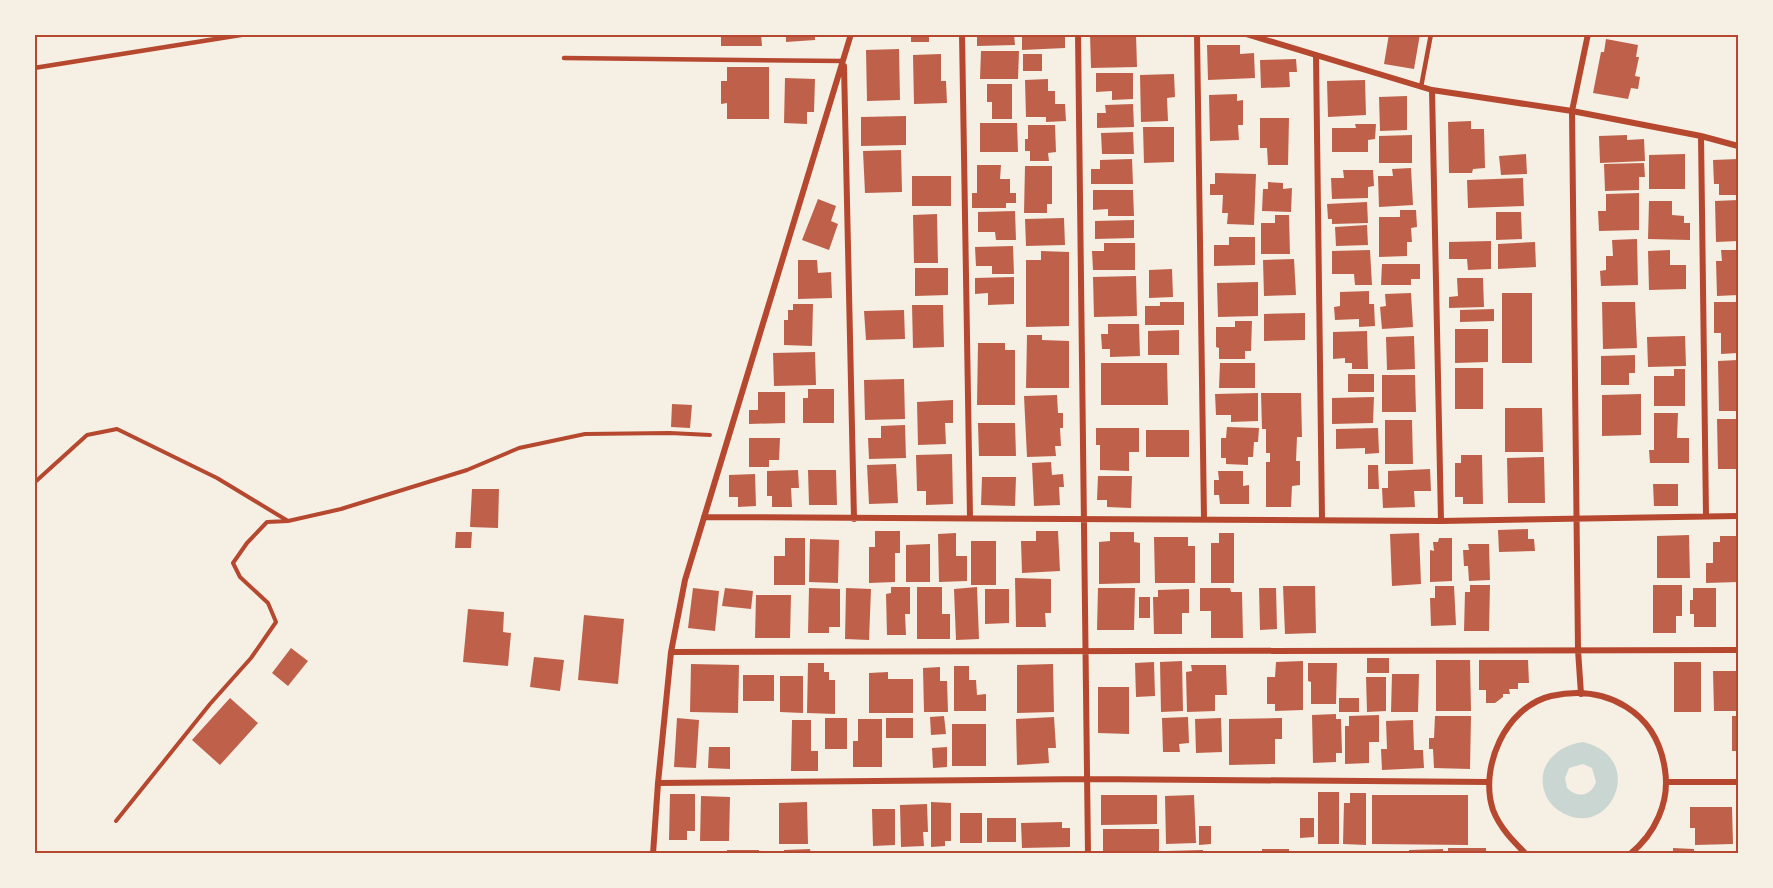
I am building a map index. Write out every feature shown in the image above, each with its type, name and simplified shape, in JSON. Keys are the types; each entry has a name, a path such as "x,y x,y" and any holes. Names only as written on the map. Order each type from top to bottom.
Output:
{"street":[{"path":"653,854 671,651 685,580 851,34"},
{"path":"962,34 970,518"},
{"path":"1078,34 1088,854"},
{"path":"1197,34 1204,519"},
{"path":"1246,34 1432,90 1572,111 1701,136 1738,146"},
{"path":"1581,693 1578,650 1572,111 1588,34"},
{"path":"1316,55 1322,519"},
{"path":"844,61 854,519"},
{"path":"1432,90 1441,520"},
{"path":"1701,136 1706,516"},
{"path":"704,517 1441,520 1738,516"},
{"path":"671,651 1738,650"},
{"path":"1526,854 1507,835 1493,810 1489,782 1493,755 1506,730 1525,709 1549,696 1581,693 1605,696 1630,708 1650,728 1663,754 1667,782 1662,809 1650,833 1629,854"},
{"path":"658,783 1087,779 1489,782"},
{"path":"1667,782 1738,782"}],"lane":[{"path":"1421,87 1431,34"},
{"path":"34,68 246,35"},
{"path":"564,58 844,61"}],"path":[{"path":"34,483 87,435 117,429 217,478 288,521"},
{"path":"116,821 184,736 251,658 276,622 268,603 240,577 233,563 247,543 267,522 288,521 341,509 467,470 519,448 585,434 670,433 728,436"}],"shaded area":[{"path":"1583,742 1602,750 1614,763 1618,777 1616,792 1609,805 1598,814 1583,818 1567,815 1556,809 1546,797 1543,783 1543,774 1551,758 1565,747","holes":["1583,764 1592,768 1596,782 1588,793 1575,794 1567,788 1565,778 1569,768"]}],"building":[{"path":"721,34 761,34 762,46 721,46"},
{"path":"786,34 815,34 815,40 786,42"},
{"path":"911,34 929,34 929,42 911,42"},
{"path":"977,34 1014,34 1015,45 977,46"},
{"path":"1090,34 1136,34 1137,67 1091,68"},
{"path":"1389,34 1420,34 1414,69 1384,64"},
{"path":"1065,36 1065,48 1022,50 1022,37"},
{"path":"1606,39 1638,45 1636,57 1639,57 1635,76 1640,77 1638,89 1631,88 1628,99 1593,93 1601,52 1604,52"},
{"path":"1207,45 1240,45 1240,54 1254,53 1255,78 1208,80"},
{"path":"899,49 900,100 867,101 866,50"},
{"path":"981,51 1019,51 1018,79 980,79"},
{"path":"941,54 941,81 946,81 947,103 914,104 913,55"},
{"path":"1023,54 1042,54 1042,71 1023,71"},
{"path":"1296,59 1297,72 1289,72 1290,87 1261,88 1260,60"},
{"path":"727,67 769,67 769,119 727,119 727,103 721,104 721,81 727,81"},
{"path":"1096,73 1133,73 1133,99 1112,100 1112,91 1096,92"},
{"path":"1174,74 1175,97 1167,98 1168,121 1141,122 1140,75"},
{"path":"785,78 815,79 814,112 807,112 807,124 784,123"},
{"path":"1048,79 1048,91 1055,91 1055,104 1065,104 1066,121 1046,122 1046,117 1026,117 1025,80"},
{"path":"1365,80 1366,115 1328,117 1327,81"},
{"path":"987,84 1012,84 1012,119 992,119 992,102 987,102"},
{"path":"1237,94 1237,101 1243,100 1243,125 1238,125 1239,140 1210,141 1209,95"},
{"path":"1407,96 1407,130 1380,131 1379,97"},
{"path":"1133,104 1134,127 1097,128 1097,113 1106,113 1105,105"},
{"path":"906,116 906,145 861,146 861,117"},
{"path":"1260,118 1289,118 1288,165 1268,165 1267,148 1260,148"},
{"path":"1471,121 1471,129 1484,129 1485,168 1473,169 1472,173 1449,173 1448,122"},
{"path":"980,123 1017,123 1018,152 980,152"},
{"path":"1355,124 1376,124 1375,139 1368,140 1368,152 1332,152 1332,128 1356,128"},
{"path":"1028,125 1055,125 1056,152 1048,153 1049,161 1030,161 1030,151 1025,151"},
{"path":"1143,127 1174,127 1174,162 1144,163"},
{"path":"1133,132 1134,154 1102,154 1101,133"},
{"path":"1412,135 1412,163 1379,163 1379,136"},
{"path":"1627,135 1627,140 1644,139 1645,161 1600,163 1599,136"},
{"path":"901,150 902,192 865,193 863,151"},
{"path":"1526,154 1527,174 1501,175 1499,156"},
{"path":"1685,154 1685,189 1649,189 1649,155"},
{"path":"1132,159 1133,184 1091,184 1091,169 1100,169 1100,160"},
{"path":"1738,159 1738,195 1719,195 1719,184 1714,184 1713,160"},
{"path":"1644,163 1645,177 1639,177 1639,190 1605,191 1604,164"},
{"path":"977,165 1001,165 1000,179 1010,179 1010,193 1016,193 1016,203 1006,203 1006,208 972,208 972,193 977,193"},
{"path":"1025,166 1052,166 1052,204 1047,204 1047,213 1024,213"},
{"path":"1411,168 1413,205 1379,207 1378,176 1393,176 1392,169"},
{"path":"1343,170 1373,170 1374,186 1368,187 1368,198 1332,199 1331,178 1344,178"},
{"path":"1215,173 1256,174 1254,225 1227,224 1228,213 1222,213 1223,195 1210,195 1210,184 1215,184"},
{"path":"912,176 951,176 951,206 912,206"},
{"path":"1523,178 1524,206 1468,208 1467,180"},
{"path":"1268,182 1283,183 1283,189 1292,188 1291,212 1262,211 1263,189 1268,189"},
{"path":"1093,190 1133,190 1134,216 1108,216 1108,209 1093,210"},
{"path":"1639,193 1639,230 1599,231 1598,211 1606,211 1606,194"},
{"path":"818,199 836,206 831,221 838,224 829,250 802,240"},
{"path":"1738,200 1738,241 1716,242 1715,201"},
{"path":"1649,201 1672,201 1672,215 1684,216 1684,223 1690,223 1690,240 1648,239"},
{"path":"1367,202 1368,223 1332,224 1332,219 1328,219 1327,204"},
{"path":"1400,210 1416,210 1417,227 1411,228 1412,242 1407,242 1407,256 1379,257 1379,217 1400,217"},
{"path":"1015,211 1016,240 996,240 995,232 978,232 978,212"},
{"path":"1496,212 1521,212 1522,239 1496,240"},
{"path":"937,214 938,263 914,263 913,215"},
{"path":"1275,215 1289,215 1290,254 1261,254 1261,223 1275,223"},
{"path":"1064,218 1065,245 1026,246 1025,219"},
{"path":"1134,220 1134,238 1095,239 1095,221"},
{"path":"1367,225 1368,245 1336,246 1335,227"},
{"path":"1229,237 1255,237 1255,265 1214,266 1214,245 1229,245"},
{"path":"1637,239 1638,285 1601,286 1600,271 1606,270 1606,256 1613,256 1612,240"},
{"path":"1491,241 1491,269 1468,270 1467,259 1449,259 1449,242"},
{"path":"1535,242 1536,267 1498,269 1498,244"},
{"path":"1104,243 1135,243 1135,270 1093,270 1092,251 1104,251"},
{"path":"1013,246 1014,274 992,274 992,266 976,266 975,247"},
{"path":"1370,250 1372,285 1355,285 1354,274 1332,274 1332,251"},
{"path":"1670,250 1670,265 1686,265 1686,289 1649,290 1648,251"},
{"path":"1721,250 1738,250 1738,295 1717,296 1716,261 1722,261"},
{"path":"1041,251 1069,252 1069,326 1026,327 1026,260 1041,260"},
{"path":"1294,259 1296,295 1264,296 1263,260"},
{"path":"798,260 817,260 818,273 831,272 832,298 798,299"},
{"path":"1382,264 1420,264 1420,279 1411,279 1411,285 1381,285"},
{"path":"915,268 948,268 948,295 915,296"},
{"path":"1172,269 1173,297 1149,298 1149,270"},
{"path":"1136,276 1137,316 1094,317 1093,277"},
{"path":"1014,277 1014,304 988,305 988,293 975,294 975,278"},
{"path":"1457,278 1483,278 1484,307 1449,308 1449,297 1458,296"},
{"path":"1258,282 1258,316 1218,317 1217,283"},
{"path":"1369,291 1369,304 1374,304 1375,326 1359,327 1359,319 1335,320 1334,307 1340,306 1340,292"},
{"path":"1411,293 1413,327 1382,329 1380,307 1386,306 1385,294"},
{"path":"1502,293 1532,293 1532,363 1502,363"},
{"path":"1160,302 1184,302 1184,325 1145,325 1145,306 1160,306"},
{"path":"1602,302 1635,302 1637,348 1603,349"},
{"path":"1714,302 1738,302 1738,353 1721,354 1721,333 1714,333"},
{"path":"793,304 813,304 812,346 784,345 784,320 788,320 788,310 793,310"},
{"path":"912,305 943,305 944,347 913,348"},
{"path":"1494,309 1494,321 1460,322 1460,310"},
{"path":"904,310 905,339 866,340 864,311"},
{"path":"1305,313 1305,340 1264,341 1264,314"},
{"path":"1235,321 1252,321 1251,351 1245,351 1245,359 1219,359 1219,348 1216,347 1216,327 1235,327"},
{"path":"1108,324 1139,324 1140,356 1110,357 1110,349 1102,349 1101,334 1108,334"},
{"path":"1455,329 1488,329 1488,362 1455,363"},
{"path":"1179,330 1179,355 1148,355 1148,331"},
{"path":"1367,331 1368,369 1352,369 1352,363 1345,363 1345,358 1333,359 1333,332"},
{"path":"1027,335 1042,335 1042,340 1069,341 1069,388 1026,388"},
{"path":"1414,336 1415,369 1387,370 1386,337"},
{"path":"1685,336 1686,366 1648,367 1647,337"},
{"path":"978,343 1005,343 1005,350 1015,350 1015,405 977,405"},
{"path":"815,352 816,385 774,386 773,353"},
{"path":"1635,355 1635,373 1629,373 1629,385 1601,385 1601,356"},
{"path":"1738,360 1738,411 1719,411 1718,361"},
{"path":"1101,363 1167,363 1168,405 1101,405"},
{"path":"1220,363 1255,363 1255,388 1219,388"},
{"path":"1455,368 1483,368 1483,409 1455,409"},
{"path":"1674,369 1685,369 1685,406 1654,406 1654,376 1674,376"},
{"path":"1348,374 1374,374 1374,392 1348,392"},
{"path":"1382,375 1415,375 1416,412 1382,412"},
{"path":"904,379 905,419 865,420 864,380"},
{"path":"808,389 834,389 834,423 803,423 803,398 808,398"},
{"path":"758,392 785,392 785,423 749,424 749,410 758,410"},
{"path":"1258,393 1258,421 1231,422 1231,415 1216,415 1215,394"},
{"path":"1261,393 1301,393 1302,437 1297,437 1296,461 1300,461 1300,485 1292,486 1291,507 1266,507 1266,462 1270,462 1270,453 1266,453 1266,429 1262,429"},
{"path":"1641,394 1641,435 1602,436 1602,395"},
{"path":"1057,395 1058,413 1063,413 1063,428 1060,428 1061,446 1055,446 1056,456 1027,457 1024,396"},
{"path":"1374,397 1373,423 1332,424 1332,398"},
{"path":"953,400 953,423 945,423 946,444 918,445 917,402"},
{"path":"672,404 692,405 690,428 671,427"},
{"path":"1505,408 1542,408 1543,452 1505,452"},
{"path":"1654,413 1678,413 1677,438 1689,438 1689,463 1650,463 1649,450 1654,450"},
{"path":"1717,419 1738,419 1738,469 1718,469"},
{"path":"1385,420 1412,420 1413,464 1385,464"},
{"path":"978,423 1015,423 1016,456 979,456"},
{"path":"905,425 906,458 869,459 868,438 881,438 881,426"},
{"path":"1227,427 1259,428 1258,442 1254,442 1253,457 1248,457 1248,465 1226,464 1226,458 1221,458 1221,438 1226,438"},
{"path":"1096,428 1139,428 1139,452 1129,452 1129,471 1100,470 1100,445 1096,445"},
{"path":"1378,428 1379,453 1365,454 1365,448 1336,449 1336,429"},
{"path":"1146,430 1189,430 1189,457 1146,457"},
{"path":"749,438 780,438 779,460 769,460 769,467 749,467"},
{"path":"952,454 953,504 926,505 926,491 917,491 916,455"},
{"path":"1461,455 1482,455 1483,504 1463,504 1463,497 1455,497 1455,463 1461,463"},
{"path":"1544,457 1545,503 1508,503 1507,458"},
{"path":"1051,462 1052,475 1063,474 1064,487 1059,487 1060,505 1034,506 1032,463"},
{"path":"896,464 898,503 869,504 867,465"},
{"path":"1368,465 1378,465 1379,489 1368,489"},
{"path":"1430,469 1431,491 1414,491 1415,507 1383,508 1382,488 1388,488 1388,471"},
{"path":"798,470 799,488 791,488 792,507 772,507 772,496 767,496 767,471"},
{"path":"808,470 836,470 837,505 809,505"},
{"path":"1218,471 1243,471 1243,486 1249,485 1249,504 1220,504 1219,495 1214,495 1214,480 1219,480"},
{"path":"755,474 756,506 738,507 738,497 729,497 729,475"},
{"path":"1098,476 1132,476 1131,508 1107,507 1107,500 1097,500"},
{"path":"982,477 1016,477 1015,506 981,505"},
{"path":"1653,484 1678,484 1678,506 1654,506"},
{"path":"472,489 499,489 498,528 470,527"},
{"path":"1528,529 1528,539 1534,539 1535,551 1499,552 1498,530"},
{"path":"875,531 900,531 900,553 895,553 895,582 869,583 869,547 875,547"},
{"path":"1036,531 1058,531 1060,571 1022,573 1021,541 1036,541"},
{"path":"456,532 472,532 471,548 455,548"},
{"path":"1110,532 1134,532 1134,542 1140,543 1140,583 1099,584 1099,542 1110,541"},
{"path":"956,533 956,556 967,556 967,581 939,582 938,534"},
{"path":"1219,533 1234,533 1234,583 1211,583 1211,543 1219,543"},
{"path":"1419,533 1421,584 1392,586 1390,534"},
{"path":"1689,535 1690,578 1657,578 1657,536"},
{"path":"1720,536 1738,536 1738,582 1706,583 1706,563 1713,563 1713,542 1720,542"},
{"path":"1154,537 1188,537 1188,546 1195,546 1195,583 1155,583"},
{"path":"785,538 805,538 805,585 774,585 774,556 785,556"},
{"path":"1439,538 1452,538 1452,581 1430,582 1430,550 1434,551 1433,542 1438,542"},
{"path":"810,539 839,540 838,583 809,582"},
{"path":"971,541 996,541 996,585 971,585"},
{"path":"930,544 930,582 906,582 906,545"},
{"path":"1468,544 1489,544 1490,580 1469,581 1468,566 1464,566 1463,550 1469,550"},
{"path":"1015,578 1051,579 1051,613 1045,613 1046,627 1016,627"},
{"path":"1470,585 1490,585 1489,631 1464,631 1465,592 1470,592"},
{"path":"1653,585 1682,585 1682,616 1676,616 1676,633 1653,633"},
{"path":"1283,586 1315,586 1316,633 1285,634"},
{"path":"1435,586 1454,586 1456,625 1431,626 1430,598 1435,598"},
{"path":"891,587 910,587 910,614 905,614 906,635 887,635 886,594 891,593"},
{"path":"917,587 942,587 942,614 950,614 950,639 917,639"},
{"path":"977,587 979,639 956,640 954,589"},
{"path":"693,588 719,591 715,631 688,628"},
{"path":"725,588 753,591 751,609 722,606"},
{"path":"809,588 840,589 840,627 829,627 829,633 808,633"},
{"path":"846,588 871,589 869,640 845,639"},
{"path":"1098,588 1135,588 1134,630 1097,630"},
{"path":"1200,588 1230,588 1231,592 1242,592 1243,638 1211,638 1211,611 1200,611"},
{"path":"1259,588 1276,588 1277,629 1260,630"},
{"path":"1693,588 1716,588 1716,627 1694,627 1694,614 1690,614"},
{"path":"985,589 1009,589 1009,623 985,624"},
{"path":"1189,589 1189,613 1182,613 1182,634 1154,634 1153,597 1158,597 1158,590"},
{"path":"756,595 791,595 790,638 755,638"},
{"path":"1139,597 1150,597 1150,618 1139,618"},
{"path":"468,609 504,612 503,632 511,633 508,666 463,662"},
{"path":"584,615 624,619 618,684 578,680"},
{"path":"291,648 308,661 288,686 272,673"},
{"path":"534,657 564,660 560,691 530,687"},
{"path":"1367,658 1389,658 1389,673 1367,673"},
{"path":"1436,660 1470,660 1471,711 1436,711"},
{"path":"1479,660 1528,660 1529,683 1518,683 1518,689 1509,689 1510,694 1503,694 1503,697 1495,703 1486,703 1486,690 1479,690"},
{"path":"1182,661 1183,711 1161,712 1160,662"},
{"path":"1303,661 1303,710 1275,711 1275,704 1267,704 1267,677 1275,677 1276,662"},
{"path":"1154,662 1155,696 1136,697 1135,663"},
{"path":"1674,662 1701,662 1701,712 1674,712"},
{"path":"808,663 824,663 824,672 829,672 829,680 835,680 835,714 807,713"},
{"path":"1308,663 1337,663 1336,704 1311,704"},
{"path":"691,664 739,665 738,713 690,712"},
{"path":"1053,664 1054,712 1017,713 1017,665"},
{"path":"1191,665 1226,665 1227,695 1215,695 1215,711 1187,712 1186,672 1192,671"},
{"path":"954,666 969,666 969,680 976,680 977,695 986,694 986,711 954,711"},
{"path":"940,667 940,681 947,681 948,712 924,712 923,668"},
{"path":"1713,671 1738,671 1738,711 1714,711"},
{"path":"888,672 888,679 913,679 913,713 869,713 869,673"},
{"path":"1392,674 1419,674 1418,712 1391,712"},
{"path":"743,675 774,675 774,701 743,701"},
{"path":"780,676 803,676 803,713 780,712"},
{"path":"1366,677 1386,677 1386,711 1367,712"},
{"path":"1098,687 1129,687 1129,734 1098,733"},
{"path":"230,698 258,723 220,765 192,740"},
{"path":"1339,698 1359,698 1359,712 1339,712"},
{"path":"1336,714 1336,719 1341,719 1342,753 1336,753 1336,762 1313,763 1312,715"},
{"path":"1379,715 1379,742 1369,742 1369,763 1345,764 1345,726 1349,726 1349,716"},
{"path":"944,716 946,734 931,735 930,717"},
{"path":"1435,716 1471,716 1470,769 1434,768 1433,749 1429,749 1429,738 1434,738"},
{"path":"1732,716 1738,716 1738,751 1732,751"},
{"path":"1054,717 1056,748 1048,748 1049,763 1017,765 1016,719"},
{"path":"1188,717 1189,743 1179,744 1180,752 1163,752 1162,718"},
{"path":"677,718 699,720 696,768 674,767"},
{"path":"825,718 847,718 847,749 825,749"},
{"path":"886,718 913,718 913,738 886,738"},
{"path":"1221,718 1222,752 1196,753 1195,719"},
{"path":"1282,718 1282,739 1275,739 1275,764 1229,765 1229,719"},
{"path":"858,719 882,719 882,767 853,767 853,741 858,741"},
{"path":"792,720 811,720 811,751 818,751 818,771 791,771"},
{"path":"1413,720 1414,750 1423,750 1424,768 1382,770 1381,749 1387,749 1386,721"},
{"path":"952,724 986,724 986,766 952,766"},
{"path":"709,747 730,747 730,769 708,768"},
{"path":"947,747 947,767 933,768 932,748"},
{"path":"1318,792 1339,792 1339,844 1318,844"},
{"path":"1350,793 1366,793 1366,845 1343,844 1344,803 1350,803"},
{"path":"670,794 695,794 695,831 687,831 687,840 669,840"},
{"path":"1101,795 1157,795 1157,824 1101,825"},
{"path":"1194,795 1196,843 1166,844 1165,796"},
{"path":"1372,795 1468,795 1468,845 1372,844"},
{"path":"701,796 730,797 729,841 700,841"},
{"path":"807,802 808,844 779,844 779,803"},
{"path":"931,802 951,803 951,841 945,841 945,846 931,847"},
{"path":"927,804 928,832 923,832 924,846 901,847 900,805"},
{"path":"1690,807 1732,807 1733,844 1695,845 1695,828 1690,828"},
{"path":"872,809 895,809 895,845 873,846"},
{"path":"960,813 982,813 982,843 960,843"},
{"path":"987,818 1016,818 1016,842 987,842"},
{"path":"1300,818 1314,818 1314,837 1300,838"},
{"path":"1062,822 1062,828 1070,828 1070,847 1022,848 1021,823"},
{"path":"1199,826 1211,826 1211,844 1199,845"},
{"path":"1103,829 1159,829 1159,854 1103,854"},
{"path":"1448,848 1486,848 1486,854 1448,854"},
{"path":"1673,848 1694,849 1694,854 1673,854"},
{"path":"810,849 811,854 784,854 784,850"},
{"path":"1262,849 1289,849 1289,854 1262,854"},
{"path":"1443,849 1443,854 1409,854 1409,850"},
{"path":"727,850 759,850 759,854 727,854"},
{"path":"1203,850 1203,854 1167,854 1167,851"},
{"path":"903,851 948,851 948,854 903,854"},
{"path":"1696,851 1727,851 1727,854 1696,854"}]}
